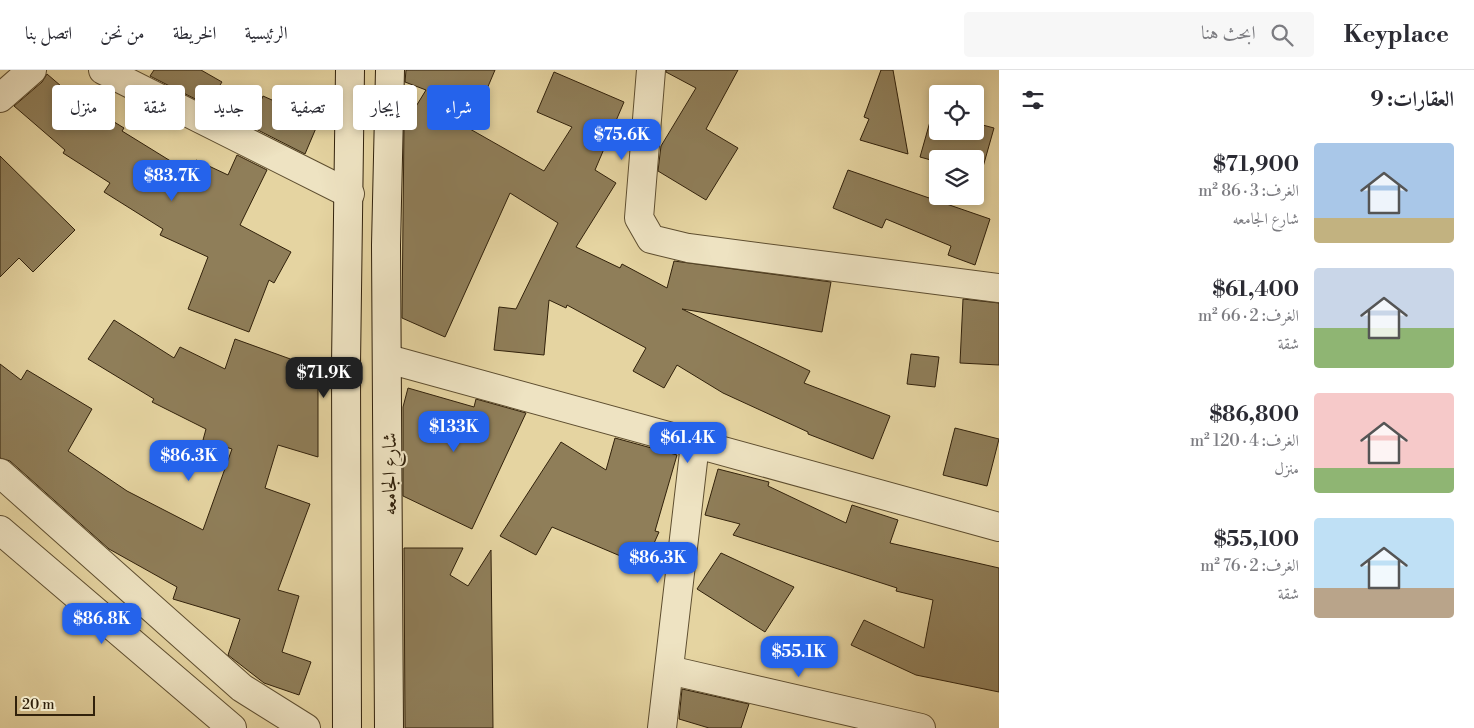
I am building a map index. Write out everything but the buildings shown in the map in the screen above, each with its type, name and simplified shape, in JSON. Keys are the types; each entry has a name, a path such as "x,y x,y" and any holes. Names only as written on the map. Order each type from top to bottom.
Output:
{"street":[{"path":"0,98 32,70"},
{"path":"103,70 350,194"},
{"path":"347,728 346,365 350,194 350,70"},
{"name":"شارع الجامعه","path":"389,728 386,245 390,70"},
{"path":"651,70 639,218 651,239 688,248 999,288"},
{"path":"388,359 999,527"},
{"path":"662,728 695,444"},
{"path":"0,474 242,688 306,728"},
{"path":"0,530 232,728"},
{"path":"669,670 920,728"}]}
